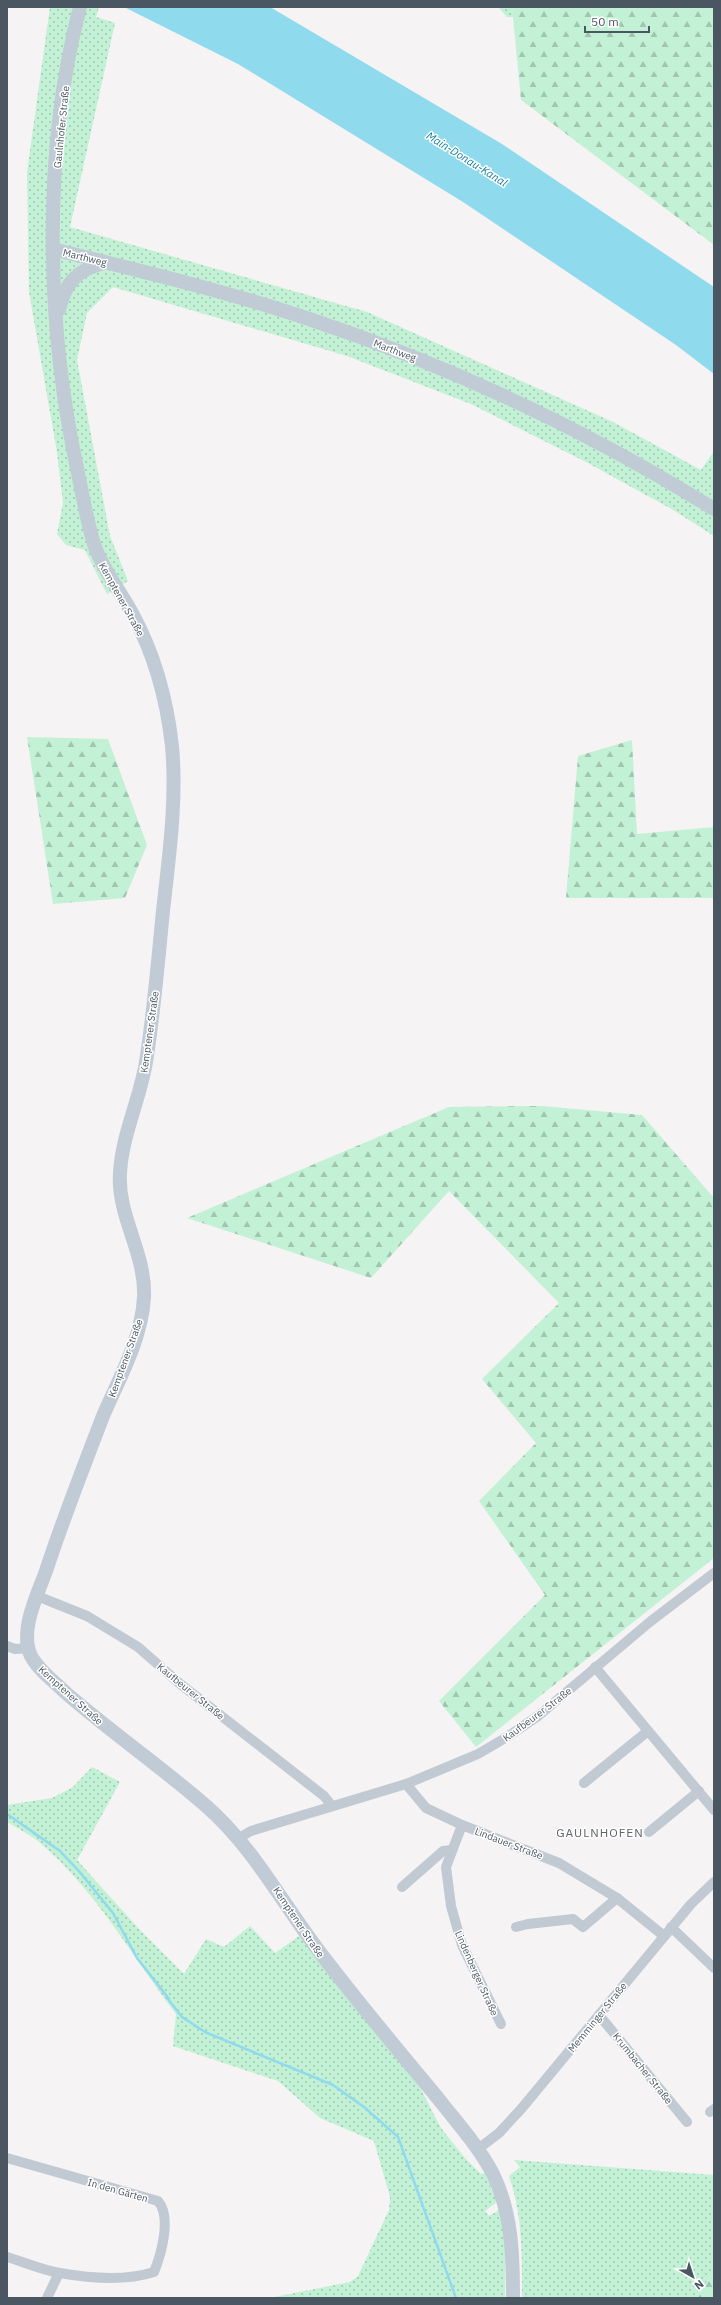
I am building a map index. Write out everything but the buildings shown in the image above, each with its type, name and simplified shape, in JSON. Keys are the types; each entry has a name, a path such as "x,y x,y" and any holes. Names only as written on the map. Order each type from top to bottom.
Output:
{"street":[{"name":"Gaulnhofer Straße","path":"53,249 58,146 67,74 79,13"},
{"name":"Marthweg","path":"53,249 216,291 304,317 430,363 504,395 570,427 626,457 714,508"},
{"name":"Kemptener Straße","path":"53,249 56,326 68,422 94,542 103,565 138,623 157,674 171,737 174,796 147,1058 123,1152 120,1172 122,1203 141,1268 144,1293 142,1310 135,1336 77,1482 37,1596 27,1633 28,1648 39,1667 62,1689 131,1748 203,1803 239,1838 261,1866 319,1952 478,2149 498,2186 507,2215 512,2251 513,2298"},
{"path":"56,326 64,293 72,278 85,269 106,262"},
{"name":"Kaufbeurer Straße","path":"239,1838 251,1831 406,1784 464,1760 508,1737 569,1691 595,1667 714,1573"},
{"name":"Kaufbeurer Straße","path":"37,1596 87,1616 138,1647 179,1683 324,1796 332,1806"},
{"path":"7,1646 15,1649 28,1648"},
{"path":"595,1667 714,1810"},
{"path":"584,1783 648,1731"},
{"name":"Lindauer Straße","path":"406,1784 426,1808 462,1825 559,1863 618,1898 664,1936"},
{"path":"649,1832 699,1791"},
{"name":"Lindenberger Straße","path":"462,1825 446,1867 455,1925 462,1946 501,2024"},
{"path":"402,1887 443,1851 452,1850"},
{"name":"Memminger Straße","path":"478,2149 499,2133 522,2108 671,1927 691,1904 714,1882"},
{"path":"516,1927 528,1924 573,1919 583,1928 618,1898"},
{"path":"671,1927 714,1968"},
{"name":"Krumbacher Straße","path":"599,2015 687,2122"},
{"name":"In den Gärten","path":"7,2158 158,2201 162,2206 164,2238 154,2272 118,2277 59,2273"},
{"path":"7,2257 59,2273 48,2298"}],"green space":[{"path":"50,7 99,7 96,17 115,23 70,227 367,312 613,422 701,470 714,451 714,536 675,511 588,463 471,404 347,356 113,287 87,313 77,360 110,536 128,581 107,594 85,550 66,545 57,534 63,503 57,452 29,292 27,172"},
{"path":"498,7 512,7 513,17 507,17"},
{"path":"512,7 714,7 714,245 521,100"},
{"path":"27,737 108,739 147,845 125,898 53,904"},
{"path":"632,740 637,834 714,827 714,898 566,898 578,756"},
{"path":"542,1106 642,1115 714,1198 714,1558 476,1747 439,1701 545,1595 479,1501 536,1443 482,1379 559,1303 449,1191 371,1278 187,1218 449,1107"},
{"path":"92,1767 120,1782 77,1860 139,1929 184,1974 206,1939 224,1947 250,1926 275,1953 299,1936 414,2076 441,2128 465,2158 481,2174 485,2173 497,2202 485,2211 489,2216 499,2210 505,2236 505,2298 269,2298 350,2282 358,2276 389,2210 390,2197 374,2141 320,2118 278,2081 173,2046 176,2014 112,1924 77,1880 58,1860 34,1838 7,1822 7,1805 52,1798 73,1787"},
{"path":"514,2160 714,2175 714,2274 710,2276 698,2298 522,2298 521,2236 514,2191 509,2176 520,2167"},
{"path":"714,2274 714,2298 698,2298 710,2276"}],"water":[{"name":"Main-Donau-Kanal","path":"124,7 270,7 502,144 714,287 714,374 676,345 463,202 238,64"}],"waterway":[{"path":"7,1814 60,1851 78,1870 113,1913 137,1958 169,1999"},
{"path":"168,1999 182,2017 205,2032 333,2085 364,2107 398,2137 456,2298"}],"district":[{"name":"GAULNHOFEN","path":"600,1833"}]}
